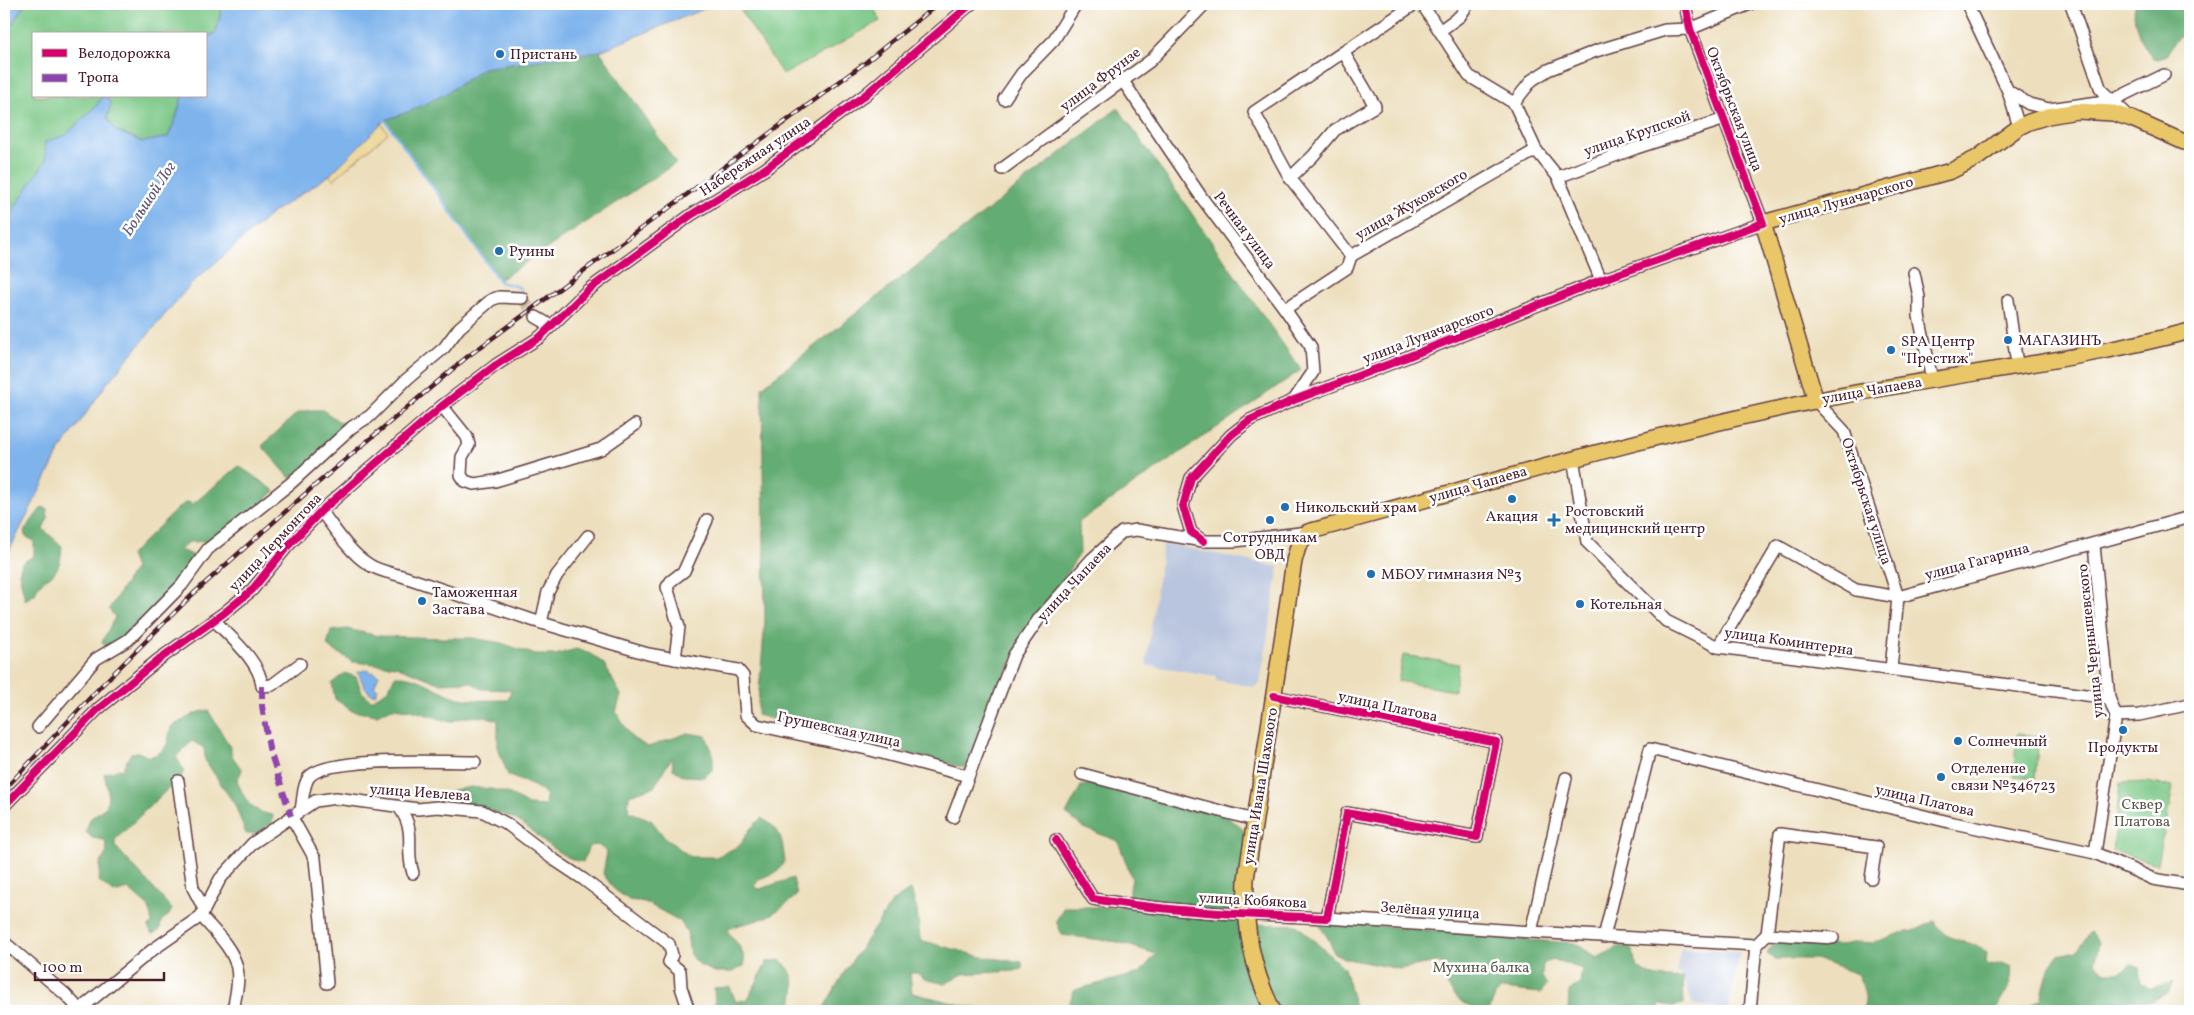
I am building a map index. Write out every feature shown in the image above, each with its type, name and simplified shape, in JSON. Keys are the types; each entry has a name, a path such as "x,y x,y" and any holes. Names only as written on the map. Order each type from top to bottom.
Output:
{"main road":[{"name":"улица Луначарского","path":"1762,223 1951,171 1977,158 2019,127 2039,118 2078,112 2113,113 2132,119 2188,146"},
{"name":"Октябрьская улица","path":"1762,223 1816,401"},
{"name":"улица Чапаева","path":"1308,532 1573,458 1816,401 2143,344 2190,331"},
{"name":"улица Ивана Шахового","path":"1273,1011 1262,989 1252,961 1246,915 1246,879 1294,561 1298,548 1308,532"}],"street":[{"name":"Набережная улица","path":"550,325 588,290 692,215 765,169 865,95 971,4"},
{"path":"1004,100 1022,73 1053,41 1076,4"},
{"name":"улица Фрунзе","path":"1002,169 1150,61 1206,4"},
{"path":"1351,256 1290,178 1254,112 1415,4"},
{"path":"1422,4 1441,30 1469,76 1514,103 1536,150 1558,177 1601,280"},
{"path":"1441,30 1460,16 1468,4"},
{"name":"Октябрьская улица","path":"1685,4 1690,29 1762,223"},
{"path":"1514,103 1532,80 1548,70 1596,51 1665,30 1690,29 1750,4"},
{"path":"1967,4 2008,91 2019,127"},
{"path":"2071,4 2101,90 2132,119"},
{"path":"1290,178 1336,130 1375,106 1344,52"},
{"path":"2008,91 2029,104 2049,108 2113,100 2164,74"},
{"name":"Речная улица","path":"1123,81 1202,198 1311,347 1313,372 1294,400"},
{"name":"улица Крупской","path":"1558,177 1636,148 1725,119"},
{"name":"улица Жуковского","path":"1285,309 1347,268 1351,256 1536,150"},
{"name":"улица Луначарского","path":"1203,541 1192,532 1183,506 1191,478 1231,435 1250,420 1294,400 1392,364 1601,280 1762,223"},
{"path":"1914,273 1919,297 1919,316 1932,380"},
{"name":"улица Лермонтова","path":"38,727 96,659 128,640 182,585 208,549 283,489 352,427 370,416 408,379 444,348 459,328 491,300 499,297 522,298"},
{"path":"2008,300 2017,365"},
{"path":"536,318 550,325"},
{"name":"улица Лермонтова","path":"4,806 98,709 158,660 252,590 286,548 320,511 442,406 496,365 540,337 550,325"},
{"name":"Октябрьская улица","path":"1816,401 1844,430 1898,597 1891,669"},
{"path":"442,406 467,437 469,445 462,458 461,476 465,481 474,484 495,481 600,449 635,425"},
{"name":"улица Коминтерна","path":"1573,458 1588,542 1666,621 1691,635 1718,647 2109,698"},
{"name":"Грушевская улица","path":"320,511 356,554 368,565 541,623 648,654 738,670 743,676 746,715 757,725 868,749 968,776"},
{"name":"улица Гагарина","path":"1718,647 1778,546 1856,590 1898,597 2094,545 2190,517"},
{"path":"675,659 679,627 668,596 668,587 671,581 684,571 707,520"},
{"name":"улица Чапаева","path":"953,817 1014,655 1038,620 1092,559 1122,532 1146,531 1203,541 1252,540 1308,532"},
{"path":"541,623 548,592 557,575 588,536"},
{"name":"улица Чернышевского","path":"2094,545 2109,698 2116,716 2095,853"},
{"path":"214,620 252,662 261,677 262,686 272,685 300,664"},
{"name":"улица Платова","path":"1274,696 1496,742"},
{"path":"2116,716 2139,715 2190,704"},
{"name":"улица Кобякова","path":"1056,840 1093,899 1123,904 1246,915 1327,918 1347,813 1477,837 1496,742"},
{"name":"улица Платова","path":"1604,937 1650,749 1949,822 2095,853 2152,878 2190,885"},
{"name":"улица Иевлева","path":"296,813 310,776 318,771 346,764 384,761 475,762"},
{"path":"1082,774 1254,820"},
{"path":"1531,932 1566,778"},
{"path":"178,781 192,888 202,913 233,958 238,980 233,1011"},
{"name":"улица Иевлева","path":"79,1010 151,951 202,913 220,878 253,843 316,801 336,798 418,809 438,807 482,811 507,824 669,944 672,955 669,962 680,971 681,987 689,1011"},
{"path":"399,807 410,827 408,860 413,873"},
{"path":"296,813 315,859 327,983"},
{"path":"1750,1011 1756,944 1767,934 1780,834 1876,847 1871,878"},
{"name":"Зелёная улица","path":"1327,918 1604,937 1756,944"},
{"path":"1767,934 1833,938"},
{"path":"4,942 65,994 79,1010"}],"shaded area":[{"path":"1163,543 1279,567 1260,683 1254,687 1216,680 1216,676 1146,665"},
{"path":"1681,948 1740,952 1728,1010 1692,1004 1685,981 1676,971"}],"green space":[{"path":"4,4 225,4 222,7 216,33 208,36 208,32 32,32 32,98 102,98 96,106 66,135 45,143 47,160 4,223"},
{"path":"872,4 880,21 783,75 737,5"},
{"path":"2136,4 2181,4 2190,16 2189,24 2183,34 2174,43 2165,57 2154,60 2146,48 2134,17"},
{"path":"600,51 676,163 499,280 385,120 410,111 445,94 483,68"},
{"path":"107,98 181,98 168,137 144,142 116,131 107,118 111,103"},
{"path":"1118,108 1301,370 1079,522 1080,553 1014,655 966,768 757,715 765,621 762,387"},
{"path":"309,410 323,410 348,428 291,479 262,446 297,413"},
{"path":"239,466 275,491 218,541 189,542 180,550 197,557 176,589 120,652 107,659 102,653 106,647 102,642 115,617 109,609 135,568 130,555 178,508 187,502 193,504"},
{"path":"42,507 47,509 48,518 43,529 62,546 60,558 58,568 53,574 40,584 35,594 25,600 19,573 22,563 34,556 34,541 25,536 24,531"},
{"path":"347,629 379,636 473,638 501,643 536,655 555,655 576,649 591,654 604,664 621,695 616,712 632,738 648,747 688,733 706,736 713,754 713,769 704,777 684,776 673,769 672,757 654,787 629,795 628,811 651,820 665,838 691,857 716,857 739,846 750,829 761,818 780,835 785,861 777,872 759,879 754,887 760,889 793,878 797,895 769,916 727,930 742,951 744,966 733,972 715,972 701,966 690,955 687,932 680,921 645,902 629,900 615,890 603,874 607,852 598,845 589,846 583,862 574,860 557,851 518,821 498,813 462,804 455,799 453,790 471,787 491,789 510,794 528,805 545,806 546,796 542,792 508,775 498,748 498,720 474,716 451,722 411,710 392,708 377,715 352,711 335,699 332,683 345,673 356,677 362,692 371,700 387,691 395,676 418,680 453,696 466,699 508,700 511,690 482,689 470,682 439,683 396,666 353,662 327,646 331,631"},
{"path":"1403,655 1459,664 1454,691 1398,681"},
{"path":"208,710 229,745 232,756 242,770 237,781 246,799 253,808 273,815 272,823 257,833 246,834 235,805 205,760 204,748 192,741 176,757 184,770 182,775 115,840 115,846 172,909 169,915 161,921 160,930 152,934 148,927 152,923 149,907 128,889 114,893 99,881 100,864 107,852 105,840 92,838 86,832 90,819 107,806 108,791 104,774 118,769 122,770 131,753 138,752 149,757 156,755 166,746 171,727 196,713"},
{"path":"2017,734 2039,736 2035,778 2013,776"},
{"name":"Сквер Платова","path":"2147,782 2173,787 2158,864 2113,851 2120,783"},
{"path":"1093,783 1225,814 1247,833 1244,924 1297,925 1344,968 1356,1011 1067,1011 1074,990 1140,973 1156,954 1118,942 1062,935 1056,921 1064,907 1126,907 1132,879 1118,841 1084,828 1066,814 1081,786"},
{"path":"911,889 917,911 920,940 982,957 1022,962 1022,969 963,974 945,984 925,979 917,973 910,973 912,993 987,1011 822,1011 845,971 893,901"},
{"name":"Мухина балка","path":"1317,921 1465,933 1494,938 1575,943 1597,958 1620,946 1633,950 1636,964 1646,973 1665,978 1683,978 1684,1004 1673,1006 1660,1004 1658,1011 1568,1011 1569,991 1580,983 1582,969 1553,959 1543,964 1542,977 1547,985 1540,993 1502,989 1495,996 1489,1011 1475,1009 1457,998 1445,981 1451,970 1436,962 1400,969 1347,959 1334,953 1329,940"},
{"path":"1935,921 1939,929 1945,934 1981,948 1987,953 1986,963 1989,966 2001,963 2011,966 2010,984 1995,1011 1862,1011 1865,997 1857,974 1815,959 1775,959 1767,954 1771,947 1779,941 1841,945 1858,942 1872,943 1901,933 1914,931"},
{"path":"2090,933 2099,942 2095,963 2105,972 2120,972 2131,964 2139,967 2141,983 2151,989 2173,982 2168,993 2152,1001 2129,1000 2119,1011 2018,1011 2041,999 2050,965 2058,955 2077,951"},
{"path":"780,960 786,965 793,977 793,997 788,1011 719,1011 715,1006 714,988 730,987 736,1002 748,999 767,962"}],"sand":[{"path":"376,116 388,133 333,180 323,167"}],"water":[{"path":"25,4 4,37 4,5"},
{"name":"Большой Лог","path":"225,4 716,4 600,51 483,68 445,94 410,111 385,120 331,174 271,214 190,285 108,382 59,452 4,561 4,223 46,160 45,142 66,135 96,106 102,98 107,98 111,103 107,118 116,131 143,142 168,137 181,98 208,98 208,36 216,33 222,7"},
{"path":"366,670 379,675 374,686 378,689 375,694 371,694 364,686 358,672"}],"waterway":[{"path":"385,120 500,282 519,287 523,295"}],"tunnel":[{"path":"522,298 536,317"}],"railway":[{"path":"4,790 101,686 193,594 313,487 467,357 866,62 938,4"}],"marked path":[{"path":"262,686 262,706 269,748 291,816"}],"cycle path":[{"path":"4,806 98,709 158,660 224,613 252,590 286,548 321,511 442,406 496,365 540,337 588,290 691,215 765,169 865,95 971,4"},
{"path":"1203,541 1191,532 1183,506 1191,478 1231,435 1250,420 1294,400 1601,280 1763,223 1690,29 1685,4"},
{"path":"1056,840 1093,899 1180,910 1327,918 1347,813 1477,837 1496,742 1274,696"}],"place":[{"name":"Пристань","path":"500,54"},
{"name":"Руины","path":"499,251"},
{"name":"МАГАЗИНЪ","path":"2008,340"},
{"name":"SPA Центр \"Престиж\"","path":"1891,350"},
{"name":"Акация","path":"1512,499"},
{"name":"Никольский храм","path":"1285,507"},
{"name":"Сотрудникам ОВД","path":"1270,520"},
{"name":"Ростовский медицинский центр","path":"1554,520"},
{"name":"МБОУ гимназия №3","path":"1371,574"},
{"name":"Таможенная Застава","path":"422,601"},
{"name":"Котельная","path":"1580,604"},
{"name":"Продукты","path":"2123,730"},
{"name":"Солнечный","path":"1958,741"},
{"name":"Отделение связи №346723","path":"1941,777"}]}
